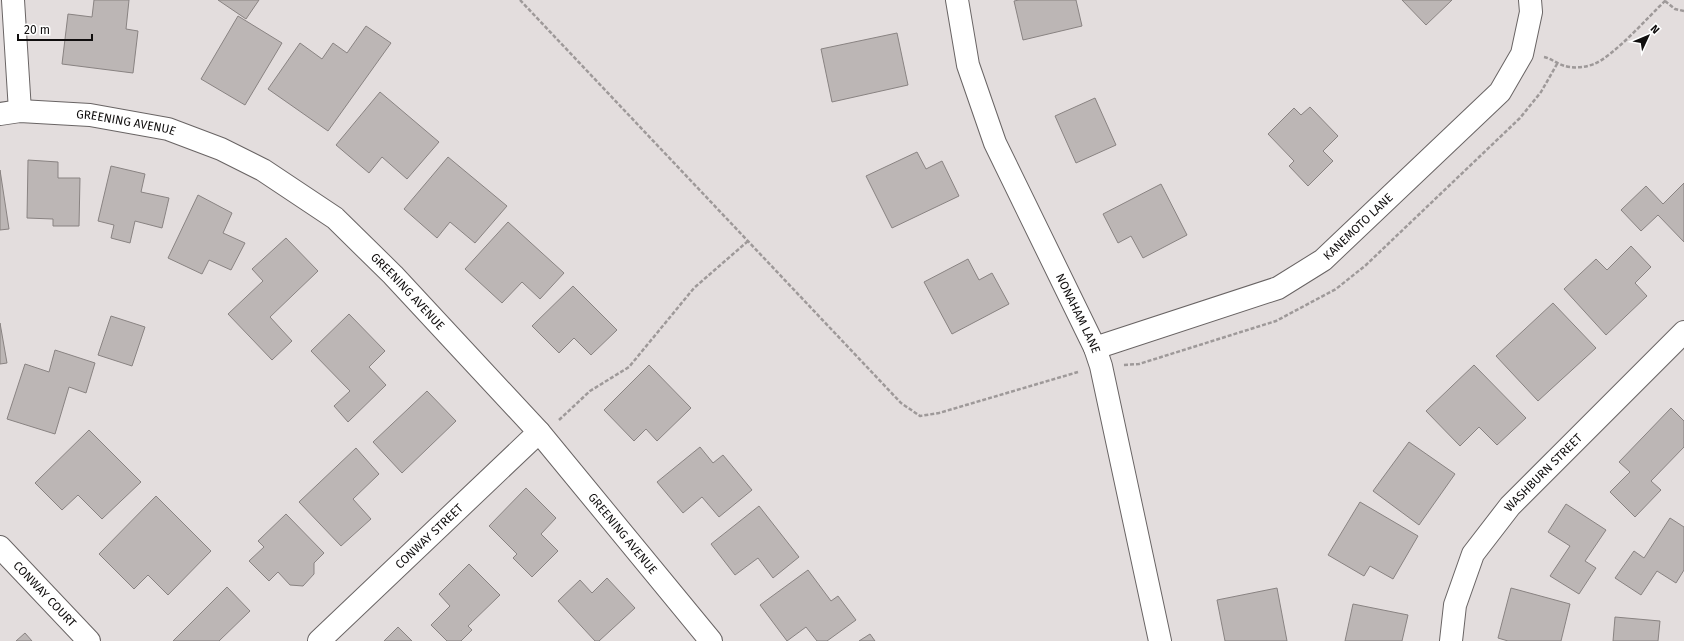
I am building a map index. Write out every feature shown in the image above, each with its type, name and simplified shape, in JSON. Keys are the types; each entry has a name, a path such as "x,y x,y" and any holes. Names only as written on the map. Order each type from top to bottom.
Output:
{"street":[{"path":"10,112 13,0"},
{"name":"NONAHAM LANE","path":"957,0 968,65 995,143 1095,348 1101,366 1160,641"},
{"name":"KANEMOTO LANE","path":"1095,348 1278,288 1323,260 1500,92 1522,54 1531,12 1530,0"},
{"name":"GREENING AVENUE","path":"10,112 90,115 168,129 221,149 263,170 335,218 393,275 541,434 711,641"},
{"name":"WASHBURN STREET","path":"1451,641 1455,604 1473,554 1510,506 1684,332"},
{"name":"CONWAY STREET","path":"320,641 541,434"},
{"name":"CONWAY COURT","path":"0,548 89,641"}],"path":[{"path":"1522,54 1547,58 1557,64 1569,67 1582,68 1595,64 1607,57 1665,0 1675,9 1684,11"},
{"path":"541,434 590,390 628,367 694,288 748,241"}],"building":[{"path":"94,0 129,0 126,29 138,31 133,73 62,64 68,14 92,17"},
{"path":"218,0 259,0 246,19"},
{"path":"1076,0 1082,26 1023,40 1014,1"},
{"path":"1402,0 1452,0 1426,25"},
{"path":"238,16 282,43 245,105 201,79"},
{"path":"366,26 391,43 328,131 268,89 300,43 322,59 333,43 347,53"},
{"path":"897,33 908,85 832,102 821,49"},
{"path":"380,92 439,142 407,179 382,157 369,173 336,145"},
{"path":"1095,98 1116,145 1076,163 1055,116"},
{"path":"1310,107 1338,136 1323,151 1333,161 1308,186 1289,166 1294,161 1268,134 1294,108 1301,115"},
{"path":"917,152 926,169 942,161 959,196 892,228 866,176"},
{"path":"448,157 507,206 475,243 450,222 437,238 404,209"},
{"path":"28,160 58,162 58,178 80,178 79,226 53,226 53,219 27,218"},
{"path":"111,166 145,174 141,192 169,198 162,228 135,221 130,243 111,238 114,225 98,221"},
{"path":"0,170 9,229 0,230"},
{"path":"1684,183 1684,242 1658,215 1641,231 1621,210 1646,186 1663,204"},
{"path":"1161,184 1187,235 1143,258 1131,236 1118,243 1103,214"},
{"path":"198,195 232,213 223,233 245,243 231,270 209,260 202,274 168,258"},
{"path":"508,222 564,273 540,299 522,282 502,303 465,269"},
{"path":"286,238 318,271 270,317 292,341 272,360 228,314 263,281 252,269"},
{"path":"1631,246 1651,267 1635,283 1647,296 1606,335 1564,289 1596,259 1607,270"},
{"path":"968,259 979,280 992,273 1009,304 952,334 924,282"},
{"path":"573,286 617,330 591,355 574,338 559,353 532,326"},
{"path":"1553,303 1596,348 1538,401 1496,356"},
{"path":"349,314 385,351 369,367 386,385 348,422 334,406 350,391 311,351"},
{"path":"111,316 145,327 132,366 98,355"},
{"path":"0,323 7,363 0,364"},
{"path":"55,350 95,363 86,393 69,387 55,434 7,419 25,364 49,372"},
{"path":"649,365 691,408 657,441 646,429 634,441 604,410"},
{"path":"1474,365 1526,418 1497,445 1479,427 1460,446 1426,411"},
{"path":"427,391 456,421 402,473 373,442"},
{"path":"1671,408 1684,421 1684,447 1651,481 1661,490 1635,517 1610,492 1630,472 1619,462"},
{"path":"89,430 141,482 102,519 78,495 62,510 35,483"},
{"path":"1409,442 1455,474 1419,525 1373,491"},
{"path":"700,447 713,463 723,455 752,490 719,517 702,497 683,513 657,482"},
{"path":"356,448 379,474 353,499 371,519 341,546 299,502"},
{"path":"526,488 556,518 541,534 558,551 532,577 513,558 517,554 489,526"},
{"path":"156,496 211,551 168,595 148,575 134,589 99,554"},
{"path":"1360,502 1418,536 1393,579 1370,566 1364,576 1328,555"},
{"path":"1566,504 1606,530 1585,561 1596,568 1579,594 1550,576 1570,546 1548,532"},
{"path":"759,506 799,557 773,578 758,558 735,575 711,544"},
{"path":"286,514 324,553 314,563 314,574 303,586 290,585 278,572 269,581 249,561 264,547 258,541"},
{"path":"1670,518 1684,527 1684,570 1676,583 1657,571 1641,595 1615,578 1634,551 1644,558"},
{"path":"469,564 500,595 468,626 472,630 461,641 447,641 431,625 450,606 439,594"},
{"path":"808,570 831,601 838,596 856,620 827,641 817,641 806,627 787,641 760,605"},
{"path":"607,578 635,608 599,641 595,641 558,601 580,580 592,593"},
{"path":"227,587 250,611 219,641 173,641"},
{"path":"1277,588 1287,641 1225,641 1217,600"},
{"path":"1511,588 1570,604 1561,641 1508,641 1498,638"},
{"path":"1353,604 1408,615 1402,641 1345,641"},
{"path":"1615,617 1660,621 1658,641 1613,641"},
{"path":"398,627 412,641 384,641"},
{"path":"25,633 32,641 16,641"},
{"path":"870,634 875,641 859,641"}]}
